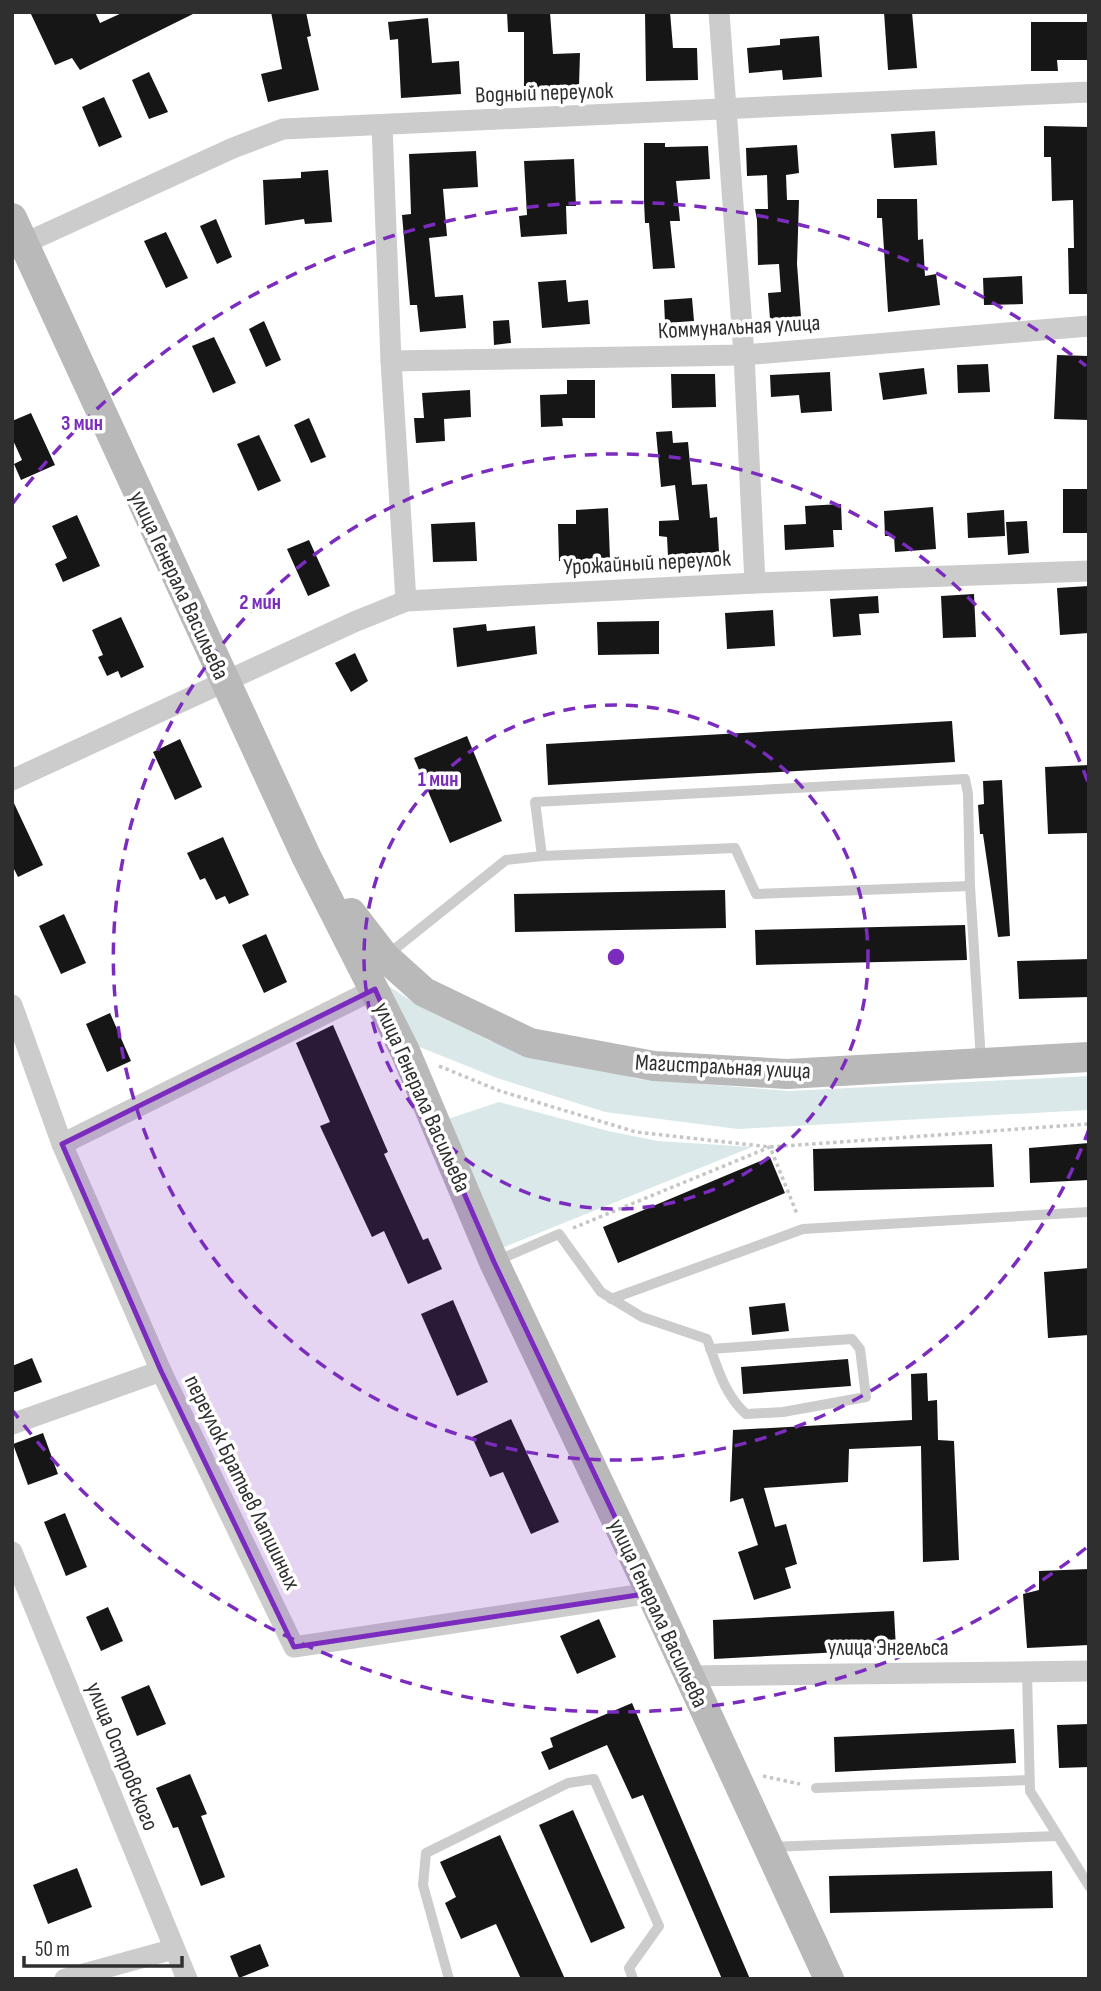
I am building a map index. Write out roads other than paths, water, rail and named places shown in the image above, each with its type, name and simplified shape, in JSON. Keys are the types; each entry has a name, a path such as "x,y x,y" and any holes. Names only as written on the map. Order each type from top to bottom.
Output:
{"main road":[{"name":"улица Генерала Васильева","path":"16,237 306,856 404,1051 494,1262 651,1593 829,1979"},
{"name":"Магистральная улица","path":"306,856 385,957 425,992 530,1043 654,1066 787,1074 1089,1057"}],"street":[{"path":"719,12 744,355 755,583"},
{"name":"Водный переулок","path":"16,237 283,129 1089,92"},
{"path":"382,125 391,361 406,601"},
{"name":"Коммунальная улица","path":"391,361 744,355 1089,326"},
{"name":"Урожайный переулок","path":"12,780 354,622 406,601 755,583 1089,571"},
{"path":"62,1144 375,989"},
{"name":"переулок Братьев Лапшиных","path":"12,1005 62,1144 161,1371 294,1647 651,1593"},
{"path":"12,1424 161,1371"},
{"name":"улица Островского","path":"12,1552 187,1979"},
{"name":"улица Энгельса","path":"687,1675 1089,1671"},
{"path":"65,1979 174,1949"}],"lane":[{"path":"542,856 535,802 965,779 968,794 970,886 981,1063"},
{"path":"385,957 506,860 542,856 735,848 756,894 970,886"},
{"path":"611,1299 803,1229 1089,1212"},
{"path":"494,1262 559,1234 601,1292 642,1317 707,1339 710,1349 731,1400 746,1413 783,1412 866,1397 860,1349 852,1339 710,1349"},
{"path":"1027,1673 1030,1791 1089,1886"},
{"path":"449,1979 423,1885 426,1853 568,1783 594,1779 659,1926 629,1968 633,1979"},
{"path":"816,1788 1030,1780"},
{"path":"767,1847 1058,1836"}]}
